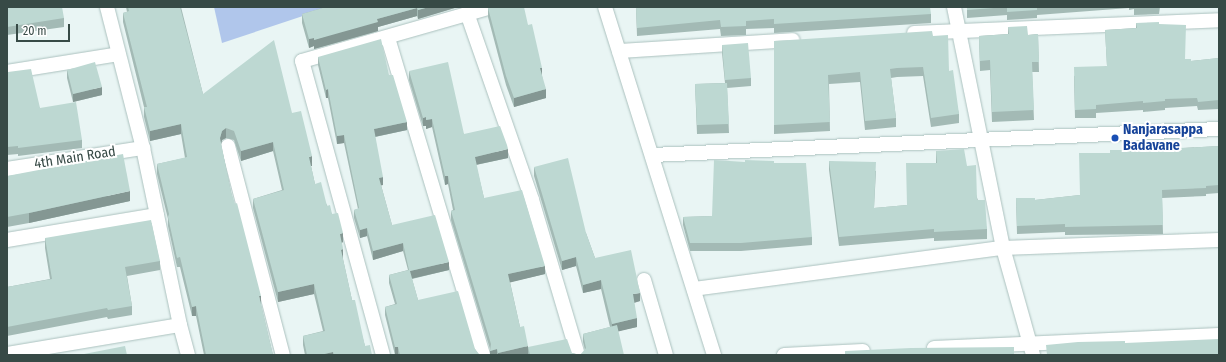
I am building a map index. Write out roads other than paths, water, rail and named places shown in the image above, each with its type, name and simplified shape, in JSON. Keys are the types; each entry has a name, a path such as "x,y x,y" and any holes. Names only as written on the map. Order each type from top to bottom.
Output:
{"street":[{"path":"107,7 143,148 180,326 188,355"},
{"path":"383,355 302,61 388,38 491,7"},
{"path":"605,7 714,355"},
{"path":"954,7 1003,248 1032,349"},
{"path":"467,13 532,200 578,355"},
{"path":"904,34 959,30 1219,20"},
{"path":"388,38 483,355"},
{"path":"619,51 809,40"},
{"path":"7,72 119,54"},
{"path":"652,155 1219,129"},
{"path":"228,146 283,355"},
{"name":"4th Main Road","path":"7,169 143,148"},
{"path":"7,240 157,215"},
{"path":"694,289 1003,248 1219,240"},
{"path":"644,280 666,355"},
{"path":"7,354 180,326"},
{"path":"919,349 1032,349 1219,335"},
{"path":"784,355 880,351"}],"place":[{"name":"Nanjarasappa Badavane","path":"1115,138"}]}
